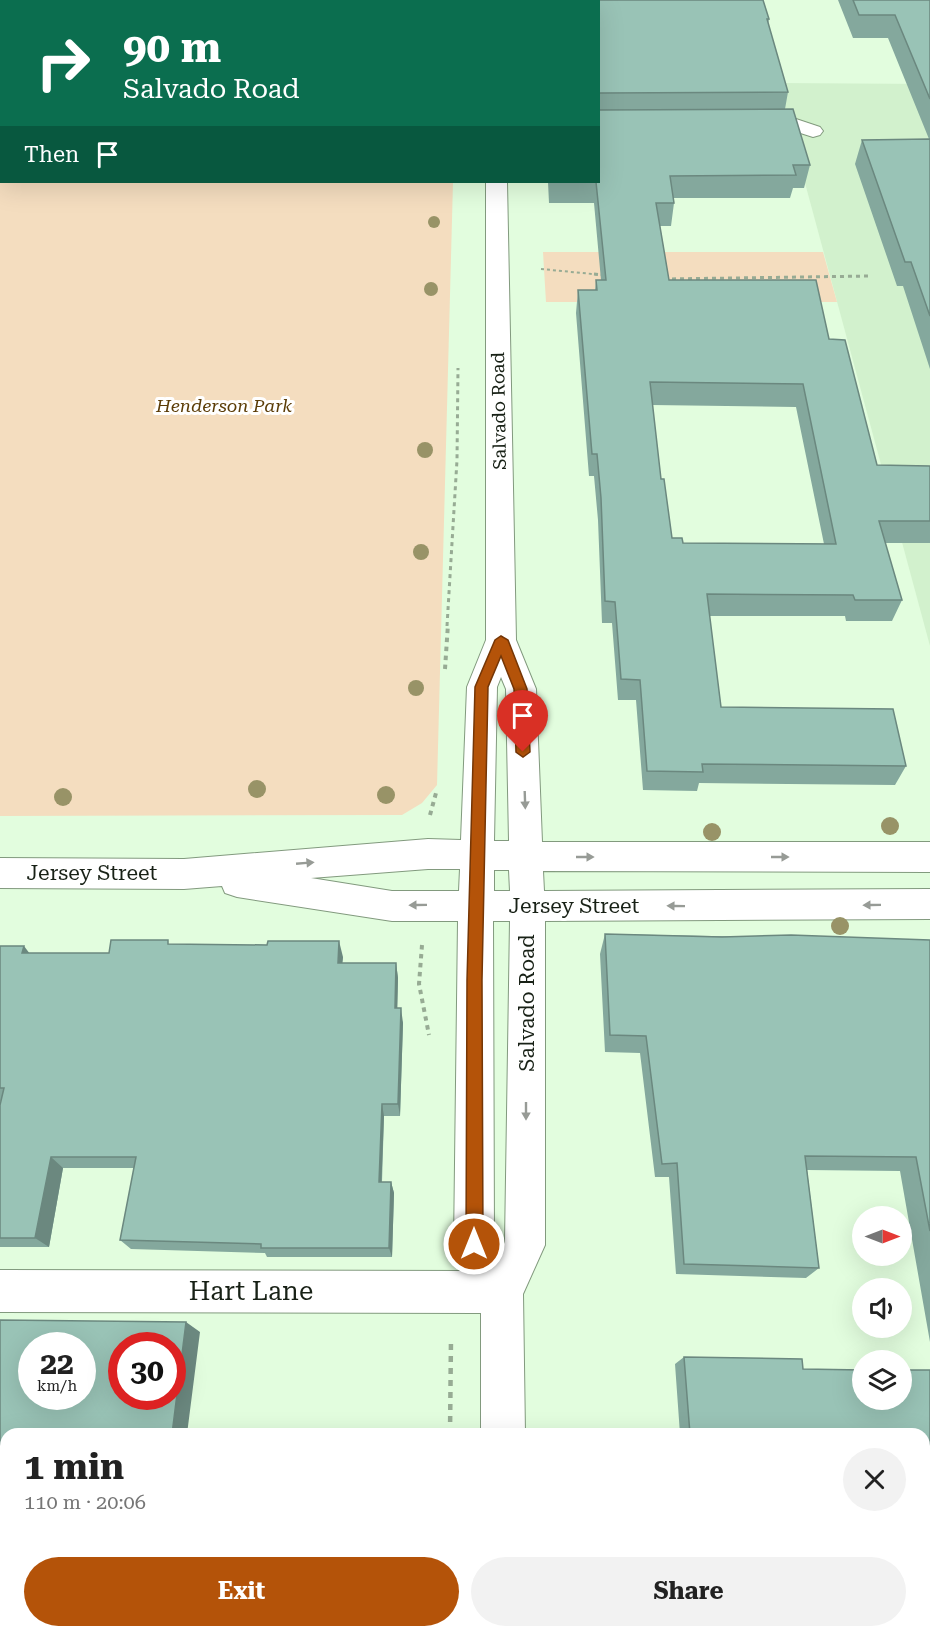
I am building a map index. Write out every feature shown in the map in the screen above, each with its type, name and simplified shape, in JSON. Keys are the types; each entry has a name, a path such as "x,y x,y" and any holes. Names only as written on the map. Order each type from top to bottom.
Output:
{"street":[{"path":"730,123 790,123 813,131"},
{"name":"Salvado Road","path":"496,183 501,640 520,689 527,905 525,1245 502,1292 503,1428"},
{"name":"Salvado Road","path":"501,640 482,687 476,906 474,1244 502,1292"},
{"name":"Jersey Street","path":"0,873 184,874 399,855 930,856"},
{"name":"Jersey Street","path":"184,874 392,906 930,904"},
{"name":"Hart Lane","path":"0,1291 502,1292"}],"path":[{"path":"541,269 611,276"},
{"path":"655,278 709,280 871,276"},
{"path":"445,680 457,460 458,367"},
{"path":"430,810 439,784"},
{"path":"450,1428 451,1334"}],"shaded area":[{"path":"778,83 930,84 930,646"}],"green space":[{"name":"Henderson Park","path":"0,183 453,183 437,785 422,803 402,815 0,816"},
{"path":"543,252 823,252 837,302 546,302"}],"building":[{"path":"600,0 763,0 788,92 600,93"},
{"path":"853,0 930,0 930,99 895,15 859,15"},
{"path":"793,109 810,165 793,165 796,175 670,176 674,203 656,203 669,280 816,280 829,339 845,340 877,465 930,466 930,521 879,521 902,600 855,600 853,595 707,594 721,707 893,709 906,766 702,764 703,772 647,771 640,680 621,679 615,602 605,601 601,498 597,454 592,454 578,290 597,290 596,280 606,280 596,183 600,183 600,110","holes":["650,382 803,384 836,544 683,543 682,538 672,538 664,479 661,479"]},
{"path":"930,139 930,316 911,262 905,262 862,140"},
{"path":"605,934 722,937 791,935 930,940 930,1231 916,1157 805,1156 819,1268 684,1264 677,1163 662,1164 646,1036 610,1035"},
{"path":"111,940 168,940 168,944 267,945 268,941 339,941 338,963 396,963 395,1008 401,1008 398,1104 382,1104 379,1182 391,1182 389,1248 261,1248 261,1244 120,1240 136,1157 51,1157 35,1238 0,1238 0,1105 4,1088 0,1088 0,946 24,946 22,953 109,953"},
{"path":"0,1320 186,1322 185,1332 108,1332 108,1410 175,1410 173,1428 0,1428"},
{"path":"684,1357 802,1359 803,1369 852,1370 852,1410 912,1410 912,1370 930,1370 930,1428 690,1428"}],"route":[{"path":"474,1244 474,980 482,687 501,640 520,689 523,752"}]}
